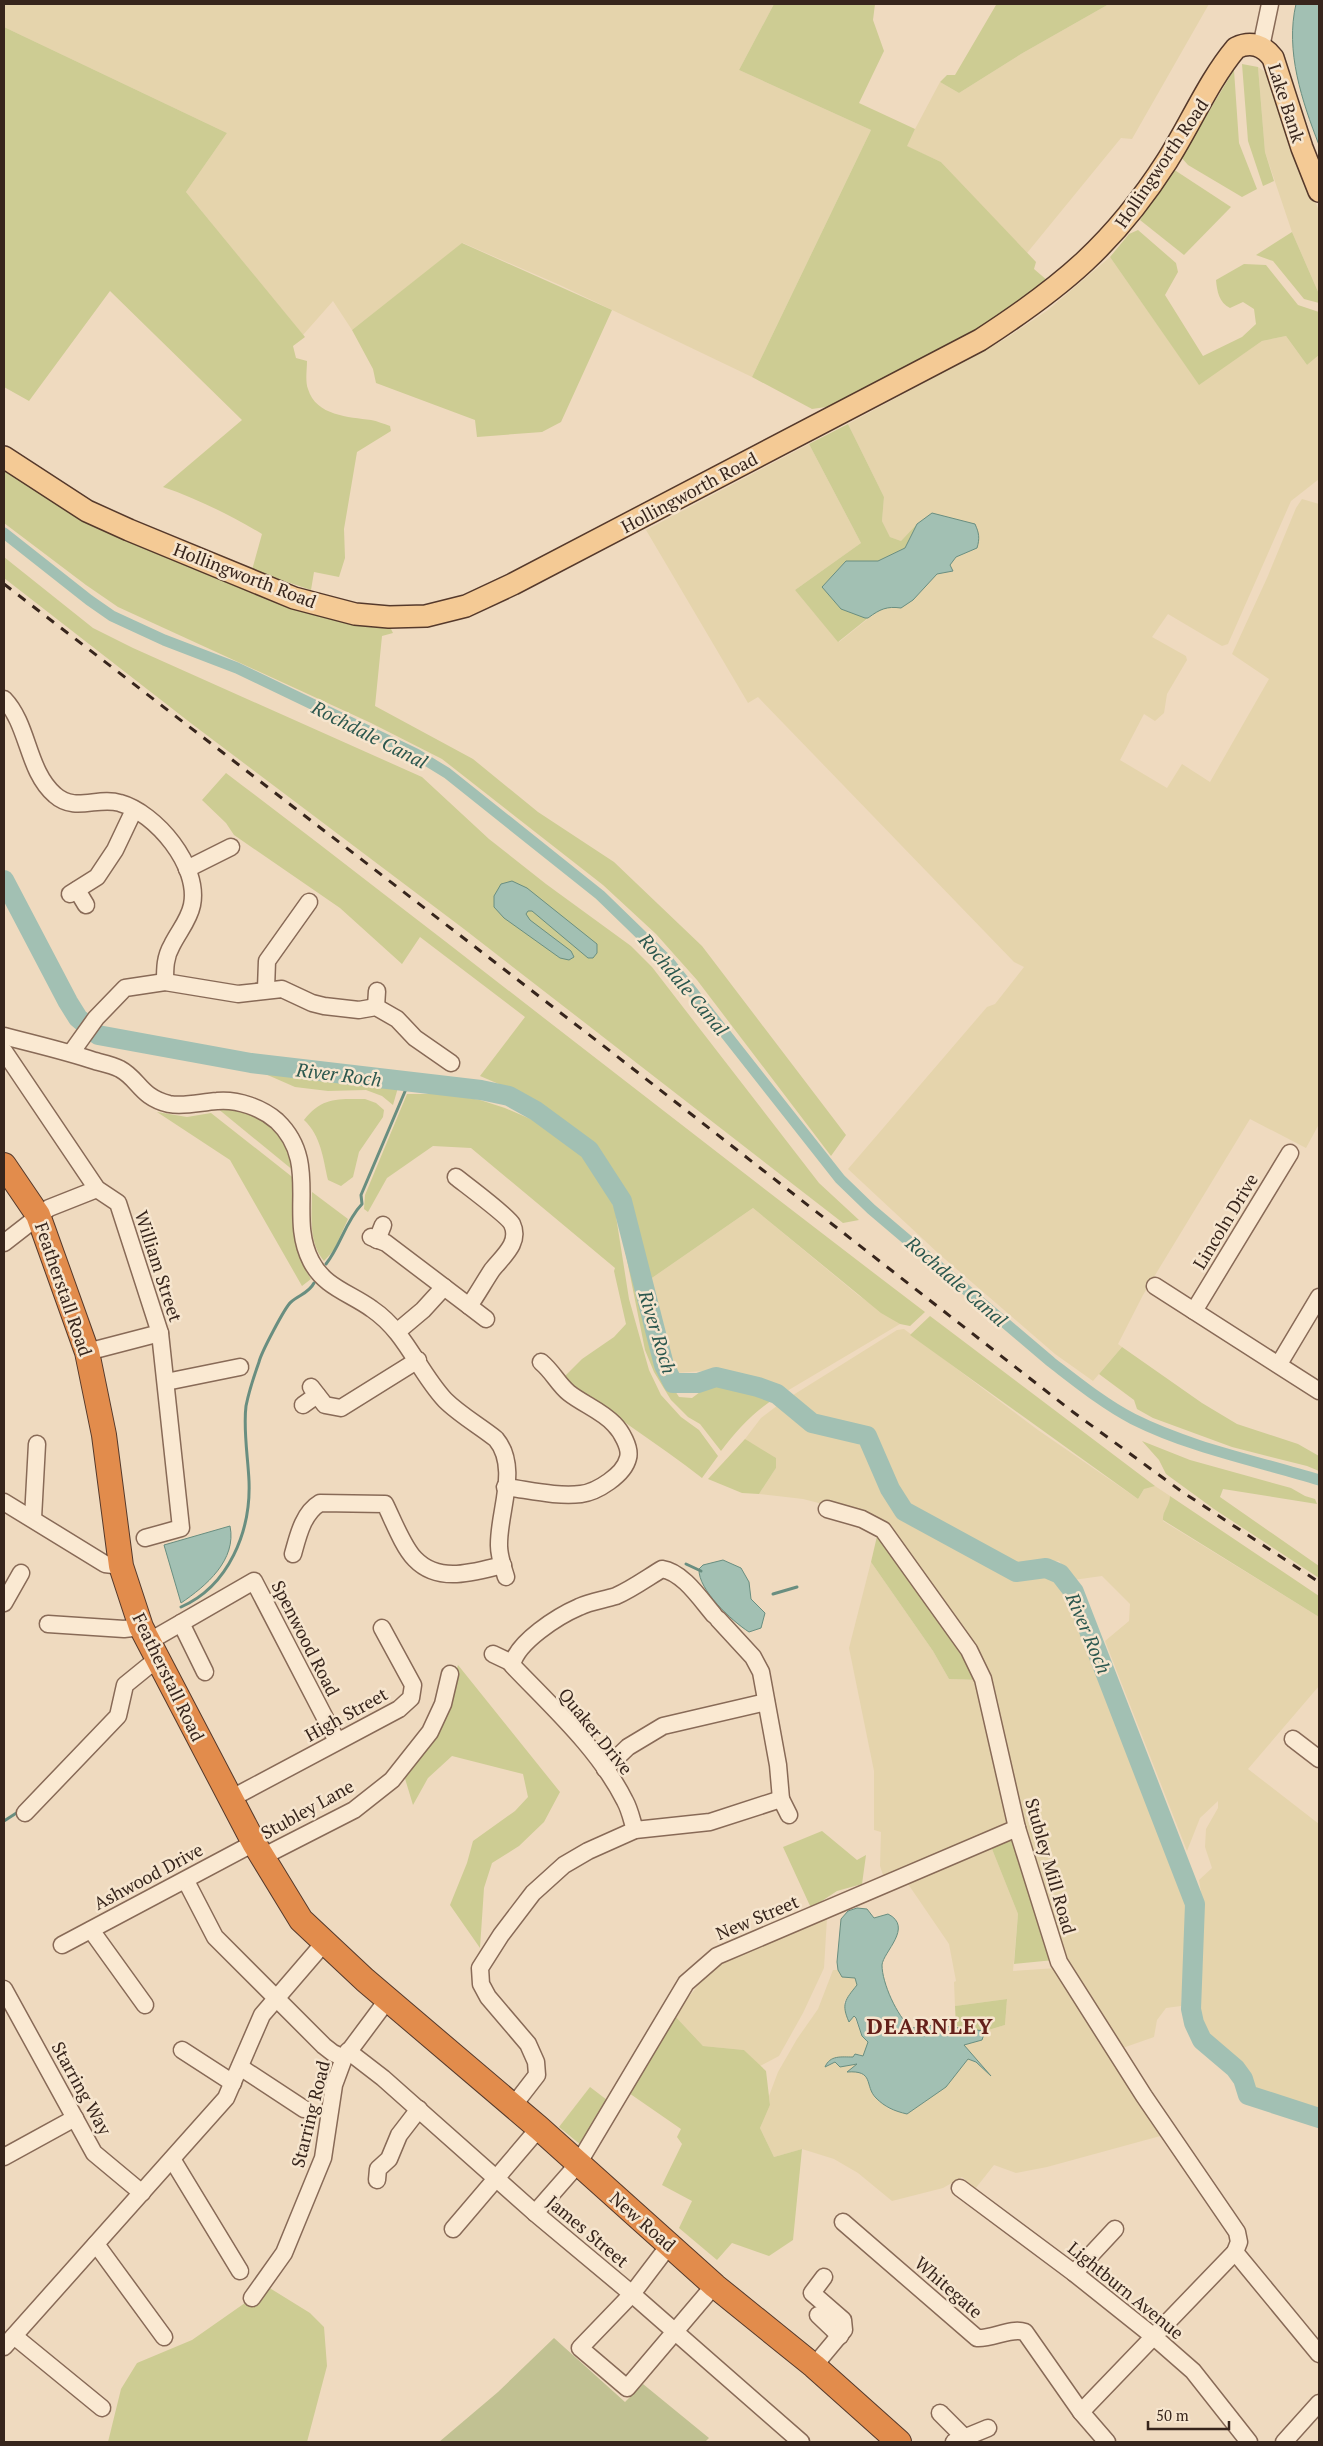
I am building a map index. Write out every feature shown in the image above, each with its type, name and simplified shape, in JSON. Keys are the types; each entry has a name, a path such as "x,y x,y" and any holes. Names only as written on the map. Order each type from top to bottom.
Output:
{"highway":[{"name":"Featherstall Road","path":"4,1165 38,1215 87,1352 104,1435 121,1566 149,1643 258,1850 301,1920 324,1943 388,1999"},
{"name":"New Road","path":"388,1999 514,2106 716,2286 814,2366 899,2442"}],"main road":[{"name":"Hollingworth Road","path":"4,457 88,511 294,598 355,614 389,617 426,616 466,606 530,575 980,340 1028,309 1072,276 1128,218 1166,162 1236,48 1250,44 1261,47"},
{"name":"Lake Bank","path":"1261,47 1273,58 1302,148 1319,191"}],"street":[{"path":"1261,47 1270,4"},
{"path":"4,698 14,712 39,772 53,794 60,800 71,804 89,805 110,802 120,803 162,829 171,840 187,869 192,888 193,902 188,919 167,956 165,982"},
{"path":"86,905 74,892 97,877 115,850 134,810"},
{"path":"187,869 231,847"},
{"path":"266,989 266,961 306,911"},
{"path":"72,1053 96,1018 125,988 165,982 246,995 266,989 282,989 312,1003 359,1010 376,999 440,1060"},
{"path":"4,1036 72,1053 121,1070 145,1094 160,1101 178,1105 231,1101 259,1110 278,1122 292,1140 300,1157 305,1245 315,1269 327,1282 372,1308 398,1332 444,1399 496,1439 502,1446 507,1463 499,1547 504,1571 464,1574 443,1573 426,1567 414,1558 388,1500 318,1497 304,1521 298,1549"},
{"name":"William Street","path":"4,1051 97,1189 118,1204 160,1332 181,1528 145,1538"},
{"name":"Lincoln Drive","path":"1194,1311 1290,1153"},
{"path":"456,1177 468,1194 516,1221 514,1240 510,1249 492,1270 469,1306"},
{"path":"4,1243 49,1208 97,1189"},
{"path":"377,1234 386,1243 486,1319"},
{"path":"398,1332 423,1310 444,1286"},
{"path":"1155,1286 1319,1390"},
{"path":"1278,1364 1319,1298"},
{"path":"87,1352 160,1332"},
{"path":"303,1405 314,1391 326,1405 341,1408 418,1360"},
{"path":"505,1487 571,1495 583,1494 594,1491 610,1482 625,1465 636,1457 614,1424 568,1392 553,1371 541,1362"},
{"path":"166,1382 240,1368"},
{"path":"33,1518 37,1444"},
{"path":"4,1502 33,1518 105,1564 121,1566"},
{"name":"Stubley Mill Road","path":"827,1509 862,1518 883,1530 969,1650 983,1679 1017,1828 1059,1962 1138,2088 1237,2232 1239,2242 1235,2252"},
{"path":"493,1654 512,1664 514,1656 522,1646 558,1618 579,1606 622,1593 662,1569 669,1570 679,1577 753,1657 761,1672 778,1765 781,1799 790,1815"},
{"path":"4,1603 21,1573"},
{"name":"Spenwood Road","path":"25,1813 118,1716 125,1685 149,1643 254,1581 337,1742"},
{"path":"181,1623 205,1672"},
{"path":"48,1624 124,1629 149,1643"},
{"name":"High Street","path":"230,1798 400,1709 411,1698 413,1685 382,1628"},
{"name":"Quaker Drive","path":"512,1664 558,1713 605,1769 626,1802 635,1830"},
{"name":"Stubley Lane","path":"258,1850 354,1810 392,1780 430,1732 443,1704 450,1674"},
{"path":"605,1769 628,1747 663,1726 766,1702"},
{"path":"1293,1739 1319,1759"},
{"path":"514,2106 537,2075 536,2062 528,2044 488,1997 481,1984 480,1968 501,1935 534,1893 564,1865 588,1851 635,1830 710,1822 781,1799"},
{"name":"New Street","path":"535,2213 578,2164 686,1982 717,1956 1017,1828"},
{"name":"Ashwood Drive","path":"62,1945 186,1881 258,1850"},
{"name":"James Street","path":"186,1881 215,1937 274,1999 324,2046 333,2053 346,2054 419,2109 535,2213 632,2294 802,2442"},
{"path":"90,1930 145,2005"},
{"path":"102,2408 9,2341 226,2098 262,2015 324,1943"},
{"name":"Starring Way","path":"4,1989 94,2153 142,2193"},
{"name":"Starring Road","path":"252,2298 284,2252 323,2158 334,2085 346,2054 388,1999"},
{"path":"182,2050 233,2083"},
{"path":"240,2067 304,2109"},
{"path":"377,2180 378,2169 389,2159 399,2135 419,2109"},
{"path":"4,2157 75,2118"},
{"path":"452,2229 498,2178 539,2128"},
{"path":"172,2159 240,2271"},
{"name":"Lightburn Avenue","path":"960,2188 1074,2272 1193,2371 1249,2442"},
{"name":"Whitegate","path":"843,2222 977,2338 989,2338 1018,2330 1025,2332 1081,2412 1107,2442"},
{"path":"1074,2272 1115,2230"},
{"path":"96,2244 164,2337"},
{"path":"670,2244 632,2294 580,2348 627,2388 706,2295"},
{"path":"1081,2412 1235,2252 1319,2354"},
{"path":"814,2366 844,2330 843,2320 812,2293 824,2277"},
{"path":"818,2315 840,2336"},
{"path":"1284,2442 1319,2403"},
{"path":"940,2413 959,2440 988,2428"}],"shaded area":[{"path":"4,4 774,4 739,70 871,130 752,377 562,286 463,243 352,330 333,301 303,335 186,192 227,133 4,27"},
{"path":"774,4 875,4 873,20 884,51 859,103 915,129 907,146 941,162 1036,262 1034,269 1048,281 997,317 916,363 833,406 812,409 752,377 871,130 739,70"},
{"path":"994,4 1109,4 1021,54 959,93 940,82 947,75 955,75 996,5"},
{"path":"1109,4 1209,4 1132,139 1121,138 1027,253 941,162 906,146 940,82 959,93 1021,54"},
{"path":"1296,4 1319,4 1319,145 1301,93 1294,58 1293,22"},
{"path":"4,27 227,133 186,192 305,337 293,346 296,358 307,361 308,389 318,405 334,414 373,420 390,426 391,431 357,452 344,529 345,558 339,577 314,572 311,590 252,570 262,534 214,508 163,487 242,420 110,291 29,401 4,387"},
{"path":"1242,64 1258,67 1265,152 1274,181 1263,186 1248,141"},
{"path":"1258,67 1268,74 1277,105 1319,211 1319,294 1292,232 1265,152"},
{"path":"1234,70 1239,143 1257,189 1242,197 1188,165 1181,157"},
{"path":"1173,169 1231,207 1184,255 1140,220"},
{"path":"1138,230 1176,263 1178,272 1165,295 1203,356 1242,337 1256,324 1254,309 1243,302 1230,308 1226,306 1219,296 1217,288 1216,280 1244,264 1266,265 1298,305 1319,312 1319,355 1307,365 1286,336 1262,341 1199,385 1110,257 1129,234"},
{"path":"1292,232 1319,294 1319,303 1304,299 1273,261 1256,255"},
{"path":"462,243 612,310 561,422 542,432 477,437 475,420 376,383 373,369 352,330"},
{"path":"1110,257 1199,384 1262,341 1286,336 1307,365 1319,355 1319,479 1291,501 1228,644 1222,646 1168,614 1152,637 1186,656 1187,660 1167,694 1164,713 1155,721 1144,714 1120,760 1167,788 1182,764 1210,782 1269,679 1232,654 1267,578 1296,508 1302,499 1319,504 1319,1124 1306,1148 1250,1119 1143,1295 1118,1344 1122,1347 1093,1381 1055,1354 938,1253 848,1169 987,1007 995,1004 1024,967 1014,962 758,697 748,703 646,530 809,444 861,543 795,590 839,642 879,610 913,600 937,574 953,571 950,565 956,557 977,548 917,524 901,541 890,537 882,521 884,497 848,424 1005,339 1048,310"},
{"path":"848,424 884,497 882,521 890,537 901,541 917,524 905,548 878,561 846,561 822,587 841,609 868,618 838,642 795,590 861,543 809,444"},
{"path":"4,468 389,625 393,633 382,636 375,706 473,759 538,812 614,862 702,946 846,1135 831,1156 697,980 656,934 603,885 442,759 371,723 118,607 86,585 4,523"},
{"path":"932,513 975,524 979,536 978,544 977,548 956,557 950,565 953,571 937,574 913,600 901,608 892,607 884,609 865,618 841,609 822,587 846,561 878,561 905,548 917,524"},
{"path":"4,557 93,628 133,648 422,777 489,839 546,884 631,946 652,967 819,1183 859,1220 843,1223 464,929 192,724 4,578"},
{"path":"226,773 925,1312 910,1326 900,1324 881,1313 753,1208 649,1280 632,1208 615,1176 588,1140 522,1094 480,1076 525,1017 420,937 402,964 340,908 234,835 226,823 202,800"},
{"path":"512,881 527,888 597,944 597,953 593,958 588,958 532,911 528,911 526,914 530,920 571,951 574,957 569,960 560,958 504,918 494,907 494,896 501,884"},
{"path":"265,1069 399,1084 393,1105 382,1096 366,1090 328,1091 295,1087 263,1073"},
{"path":"407,1094 445,1094 480,1100 535,1121 582,1156 604,1184 615,1210 629,1299 649,1370 661,1395 681,1417 699,1430 718,1456 702,1478 563,1378 582,1359 614,1337 626,1324 614,1271 615,1268 471,1148 433,1146 387,1178 368,1212 364,1209 365,1195"},
{"path":"365,1099 376,1103 384,1110 383,1117 359,1152 353,1177 341,1186 328,1180 318,1140 304,1120 311,1112 324,1103 338,1100"},
{"path":"217,1108 245,1111 271,1125 290,1150 294,1171"},
{"path":"157,1112 187,1117 211,1113 294,1179 296,1243 304,1268 311,1279 302,1286 230,1160"},
{"path":"608,1184 619,1206 654,1348 664,1374 679,1397 692,1398 720,1381 778,1396 747,1420 721,1451 700,1424 688,1417 671,1400 654,1372 645,1350 617,1210"},
{"path":"312,1192 348,1219 334,1250 324,1261 319,1254 313,1237"},
{"path":"753,1208 858,1295 900,1324 787,1391 778,1386 718,1370 675,1373 649,1280"},
{"path":"930,1316 1155,1486 1144,1489 1138,1499 910,1335"},
{"path":"904,1329 1038,1430 1138,1499 1144,1489 1149,1486 1155,1486 1170,1496 1170,1505 1163,1516 1163,1521 1319,1617 1319,1686 1248,1769 1319,1824 1319,2113 1253,2088 1248,2072 1201,2028 1198,2013 1203,1904 1199,1880 1212,1868 1205,1847 1206,1829 1218,1808 1218,1801 1200,1818 1187,1851 1105,1641 1129,1621 1130,1604 1102,1576 1073,1580 1059,1561 1016,1566 1005,1562 967,1536 910,1509 890,1482 873,1435 862,1430 815,1419 790,1397 897,1330"},
{"path":"1122,1347 1202,1403 1237,1424 1298,1444 1319,1456 1319,1471 1307,1466 1232,1447 1153,1418 1137,1409 1134,1400 1099,1374"},
{"path":"782,1402 811,1425 862,1440 869,1447 883,1488 901,1514 1005,1573 1017,1577 1044,1573 1056,1577 1069,1593 1182,1886 1187,1908 1181,2006 1166,2008 1157,2020 1154,2037 1117,2050 1063,1956 1041,1894 987,1684 886,1528 858,1513 803,1499 759,1494 776,1468 745,1439 761,1418"},
{"path":"745,1439 776,1458 776,1468 759,1494 742,1493 708,1479"},
{"path":"1142,1441 1190,1460 1291,1488 1315,1499 1317,1504 1223,1489 1220,1497 1319,1566 1319,1578 1214,1509 1166,1474 1159,1460"},
{"path":"1170,1496 1319,1596 1319,1617 1163,1520"},
{"path":"230,1526 229,1550 218,1571 200,1589 181,1603 164,1545"},
{"path":"878,1532 884,1535 980,1680 949,1679 933,1651 871,1562"},
{"path":"723,1560 741,1568 749,1582 751,1599 765,1613 761,1628 749,1632 742,1627 725,1613 704,1586 699,1569 703,1565"},
{"path":"871,1562 933,1651 949,1679 980,1680 1012,1816 1008,1826 884,1878 880,1866 881,1832 874,1830 874,1771 849,1648"},
{"path":"458,1665 560,1792 544,1822 519,1846 492,1863 484,1888 480,1948 450,1905 467,1863 473,1841 515,1811 528,1797 523,1774 452,1756 428,1778 413,1805 403,1772 447,1701"},
{"path":"822,1831 857,1860 866,1855 862,1884 837,1891 811,1908 783,1847"},
{"path":"1012,1838 1054,1960 1014,1964 1018,1914 992,1849 926,1873"},
{"path":"992,1849 1018,1914 1013,1971 1057,1968 1164,2135 1047,2167 1016,2173 994,2165 975,2189 962,2177 943,2188 892,2201 858,2173 834,2159 802,2149 774,2157 760,2128 770,2105 769,2096 778,2072 797,2039 818,2009 833,1970 838,1970 842,1977 855,1978 857,1985 844,2002 849,2022 854,2016 862,2036 868,2042 864,2057 855,2054 853,2057 833,2058 827,2066 835,2062 846,2065 858,2064 848,2071 857,2071 865,2076 870,2083 874,2097 889,2109 907,2114 925,2102 968,2059 976,2062 987,2071 963,2045 982,2040 985,2031 1005,2025 1007,1999 955,2006 954,1982 956,1981 949,1944 906,1881"},
{"path":"857,1908 867,1909 874,1918 888,1914 895,1919 898,1926 895,1940 882,1965 887,1990 906,2023 911,2028 935,2025 985,2031 982,2040 964,2045 991,2076 976,2062 968,2059 946,2087 907,2114 898,2112 879,2101 872,2093 865,2076 856,2072 847,2072 857,2064 840,2067 835,2062 825,2067 830,2060 836,2058 853,2057 855,2054 863,2056 868,2042 862,2036 856,2018 854,2016 849,2022 845,2011 847,1999 857,1985 855,1978 842,1977 838,1970 837,1962 841,1919 848,1911"},
{"path":"827,1918 824,1968 803,2013 779,2056 760,2066 744,2050 703,2046 674,2015 709,1972 731,1958 765,1945 802,1926"},
{"path":"1007,1999 1005,2025 985,2031 956,2026 955,2006"},
{"path":"674,2015 703,2046 744,2050 766,2071 770,2105 760,2128 774,2157 802,2149 793,2240 769,2256 732,2243 717,2260 679,2228 692,2201 662,2185 682,2144 677,2137 681,2129 626,2091"},
{"path":"590,2087 607,2100 581,2145 559,2127"},
{"path":"268,2287 310,2313 324,2327 327,2366 307,2442 108,2442 121,2389 137,2363 192,2340"}],"green space":[{"path":"554,2338 625,2402 643,2384 709,2438 705,2442 439,2442 498,2392"}],"waterway":[{"name":"Rochdale Canal","path":"4,533 112,616 164,640 237,668 416,754 447,773 600,895 669,962 840,1179 871,1209 1051,1362 1112,1407 1155,1429 1201,1446 1319,1480"},
{"name":"River Roch","path":"4,880 68,1002 78,1018 98,1035 251,1063 481,1090 509,1096 536,1111 589,1150 622,1201 664,1365 673,1383 698,1383 716,1377 758,1387 777,1394 812,1423 867,1436 890,1489 904,1511 1016,1572 1046,1568 1060,1574 1074,1592 1195,1904 1191,2009 1194,2023 1202,2040 1235,2068 1243,2079 1248,2095 1319,2118"},
{"path":"326,1264 336,1249 351,1218 362,1204 361,1195 409,1082"},
{"path":"181,1607 198,1598 212,1585 234,1555 246,1519 249,1500 245,1424 246,1406 250,1389 261,1357 284,1312 291,1302 307,1292 314,1283"},
{"path":"686,1564 701,1571"},
{"path":"773,1594 797,1587"},
{"path":"4,1821 18,1812"}],"railway":[{"path":"4,584 614,1054 1073,1412 1181,1491 1319,1582"}],"district":[{"name":"DEARNLEY","path":"930,2025"}]}
